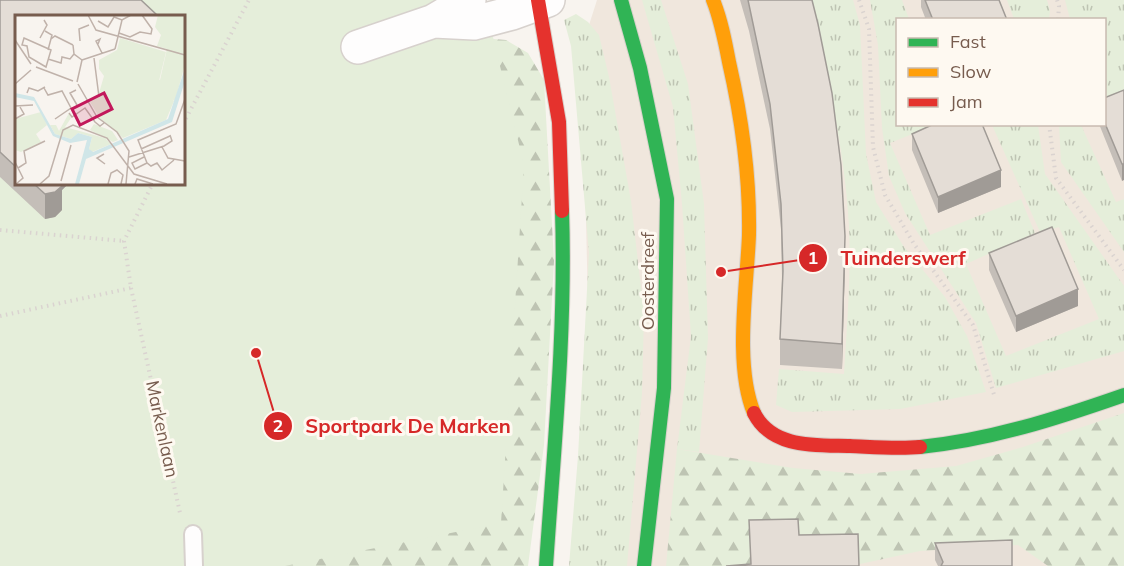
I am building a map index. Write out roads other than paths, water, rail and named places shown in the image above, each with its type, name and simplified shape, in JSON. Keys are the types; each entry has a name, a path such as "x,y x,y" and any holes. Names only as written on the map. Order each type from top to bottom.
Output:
{"main road":[{"name":"Oosterdreef","path":"621,0 640,69 667,199 664,397 644,566"},
{"path":"713,0 719,16 738,99 748,175 745,360 748,399 755,416 774,433 804,445 908,448 956,442 1059,418 1124,395"},
{"path":"542,1 559,122 562,244 560,363 546,566"}],"street":[{"path":"358,47 434,21 469,0"},
{"path":"434,21 474,23 542,1"}],"lane":[{"path":"193,534 194,566"}],"place":[{"name":"Tuinderswerf","path":"721,272"},
{"name":"Sportpark De Marken","path":"256,353"}]}
